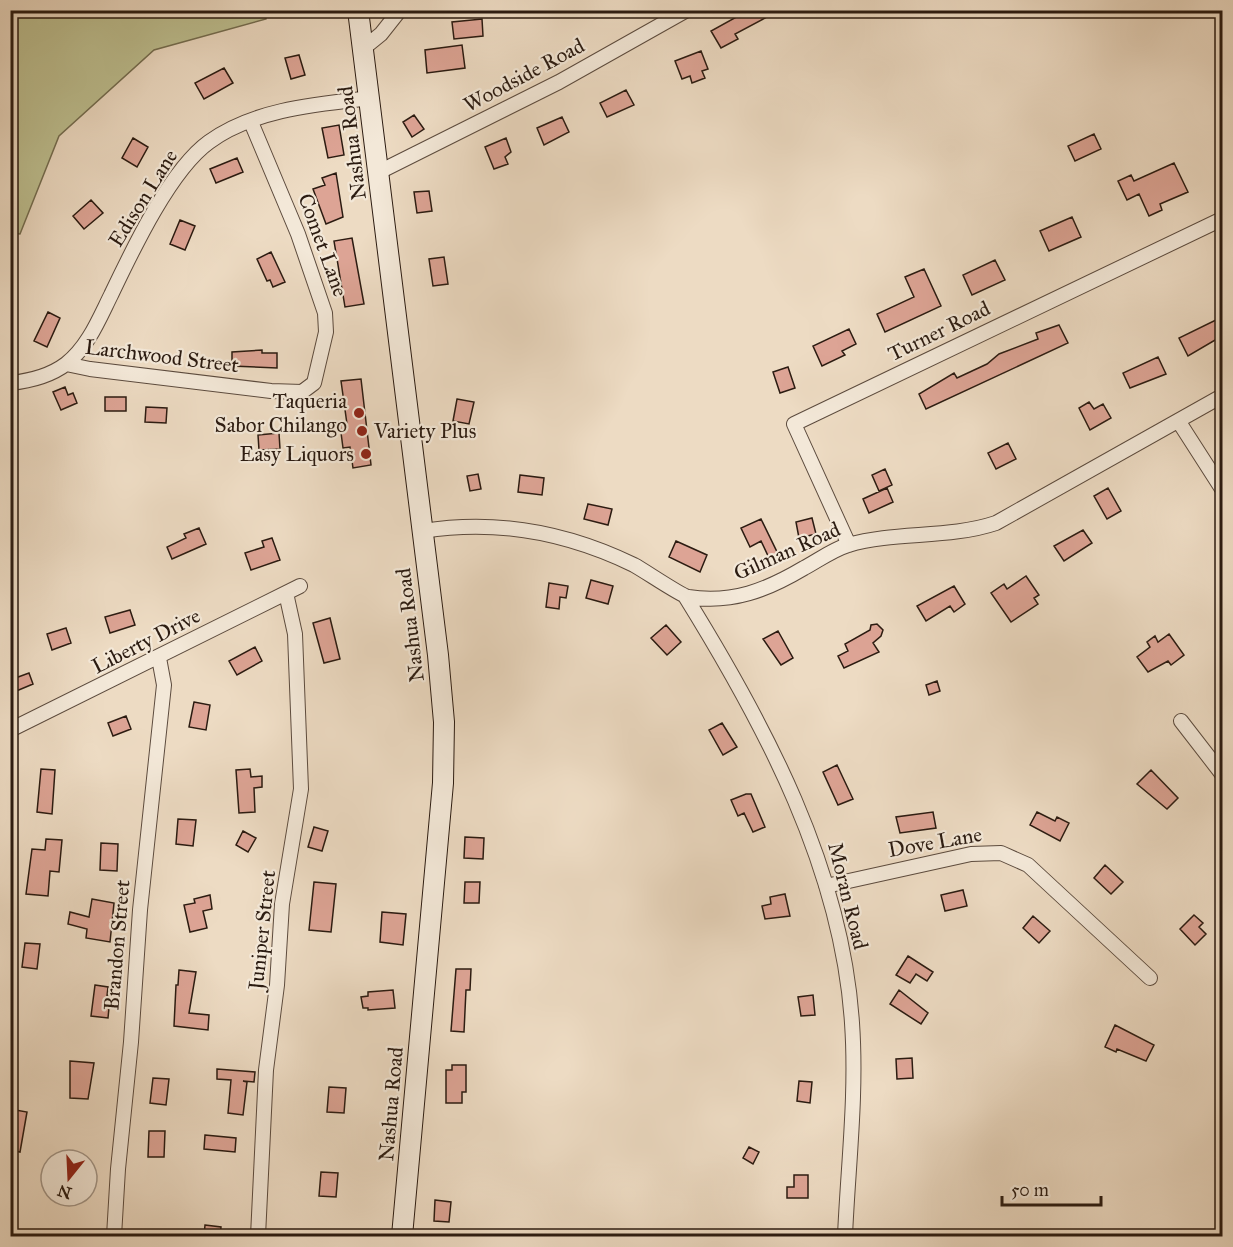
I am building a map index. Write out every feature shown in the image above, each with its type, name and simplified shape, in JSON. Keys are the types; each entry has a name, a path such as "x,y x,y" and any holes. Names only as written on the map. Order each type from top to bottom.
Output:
{"main road":[{"name":"Nashua Road","path":"358,10 365,47 438,655 445,754 402,1236"}],"street":[{"path":"365,47 381,34 400,10"},
{"name":"Woodside Road","path":"379,172 559,82 687,10"},
{"name":"Edison Lane","path":"66,364 92,331 148,224 188,162 209,142 250,122 305,107 371,99"},
{"name":"Comet Lane","path":"250,122 298,234 326,318 318,372 310,387"},
{"name":"Turner Road","path":"849,545 794,424 1222,219"},
{"name":"Larchwood Street","path":"10,383 40,377 66,364 90,369 271,391 302,392 310,387"},
{"name":"Gilman Road","path":"423,531 481,526 541,532 573,540 635,565 685,596 727,599 750,596 849,545 901,534 969,530 996,523 1222,396"},
{"path":"1179,422 1222,489"},
{"name":"Liberty Drive","path":"10,730 300,586"},
{"name":"Juniper Street","path":"258,1236 265,1080 277,985 282,904 302,789 296,642 293,618 286,593"},
{"name":"Moran Road","path":"685,596 756,720 814,844 826,886 849,993 852,1023 852,1093 845,1236"},
{"name":"Brandon Street","path":"114,1236 140,910 164,685 159,658"},
{"path":"1181,721 1222,774"},
{"path":"10,753 10,769"},
{"name":"Dove Lane","path":"826,886 971,854 993,852 1009,855 1036,871 1150,978"}],"green space":[{"path":"11,10 266,10 266,19 154,50 59,136 20,234 10,233"}],"building":[{"path":"749,10 780,10 735,34 738,39 721,48 711,31"},
{"path":"482,19 483,36 454,39 452,22"},
{"path":"462,45 465,68 427,73 425,50"},
{"path":"701,51 708,69 702,71 705,78 692,83 690,76 682,79 675,61"},
{"path":"299,55 305,75 291,79 285,58"},
{"path":"224,68 233,83 204,99 195,83"},
{"path":"626,90 634,105 607,117 600,103"},
{"path":"414,115 424,129 412,137 403,122"},
{"path":"562,117 569,132 544,145 537,128"},
{"path":"339,125 344,155 328,158 322,128"},
{"path":"1094,134 1101,149 1075,161 1068,146"},
{"path":"133,138 148,147 137,167 122,158"},
{"path":"506,138 511,152 505,157 508,164 494,169 485,147"},
{"path":"237,158 243,172 216,183 210,169"},
{"path":"1174,163 1188,192 1160,204 1162,210 1149,216 1139,194 1127,200 1118,181 1131,175 1134,181"},
{"path":"336,173 343,217 326,224 313,189 325,185 322,178"},
{"path":"429,191 432,211 417,213 414,192"},
{"path":"91,200 103,213 84,229 73,216"},
{"path":"1072,217 1081,237 1049,251 1040,231"},
{"path":"180,220 195,226 185,250 170,244"},
{"path":"352,238 364,304 345,307 334,241"},
{"path":"271,252 285,282 273,287 270,280 267,281 257,259"},
{"path":"444,257 448,284 433,286 429,259"},
{"path":"995,260 1005,280 972,295 963,275"},
{"path":"924,269 941,306 885,332 877,314 914,297 905,277"},
{"path":"48,312 60,318 47,347 34,341"},
{"path":"1222,317 1222,336 1188,356 1179,338"},
{"path":"1059,325 1068,343 926,409 919,394 954,373 957,378 987,364 999,354 1038,339 1036,333"},
{"path":"849,329 856,344 842,351 845,355 822,366 813,346"},
{"path":"262,350 262,353 277,353 277,368 232,366 232,352"},
{"path":"1158,357 1166,374 1130,388 1123,373"},
{"path":"788,367 795,388 780,393 773,372"},
{"path":"361,379 371,465 353,468 350,447 343,448 340,425 347,424 341,381"},
{"path":"65,387 68,395 73,393 77,403 61,410 53,392"},
{"path":"105,397 126,397 126,411 105,411"},
{"path":"457,399 474,402 469,424 453,421"},
{"path":"1089,402 1094,409 1103,404 1111,418 1090,430 1079,408"},
{"path":"146,407 167,408 166,423 145,422"},
{"path":"279,433 280,449 259,450 258,435"},
{"path":"1008,443 1016,459 996,469 988,453"},
{"path":"885,469 892,485 879,491 872,475"},
{"path":"478,474 481,489 470,491 467,476"},
{"path":"520,475 544,478 542,495 518,492"},
{"path":"887,488 893,502 869,513 863,499"},
{"path":"1108,488 1121,511 1107,519 1094,496"},
{"path":"588,504 612,509 608,525 584,519"},
{"path":"812,518 816,534 799,538 796,522"},
{"path":"761,519 779,556 770,560 761,541 750,547 741,528"},
{"path":"199,528 206,544 172,559 167,547 186,538 184,534"},
{"path":"1083,530 1092,543 1064,561 1054,546"},
{"path":"272,538 280,560 251,570 245,553 264,547 262,541"},
{"path":"676,541 707,555 700,572 669,557"},
{"path":"1026,576 1039,595 1034,598 1038,604 1011,622 991,593 1004,584 1007,589"},
{"path":"591,580 613,586 608,604 586,598"},
{"path":"549,583 568,586 566,598 560,597 559,609 546,607"},
{"path":"954,586 965,604 954,612 950,606 926,621 917,606"},
{"path":"130,610 135,625 110,633 105,617"},
{"path":"330,618 340,659 324,663 313,623"},
{"path":"877,624 883,630 881,636 873,643 879,652 844,668 838,656 848,651 845,644 870,630 871,625"},
{"path":"666,625 681,642 667,655 651,638"},
{"path":"66,628 71,643 52,650 47,634"},
{"path":"778,631 793,658 781,665 763,639"},
{"path":"1169,634 1184,655 1171,665 1168,661 1148,672 1137,657 1150,647 1147,642 1155,636 1158,642"},
{"path":"255,647 262,661 237,675 229,661"},
{"path":"29,673 33,684 14,692 10,680"},
{"path":"937,681 940,691 929,695 926,685"},
{"path":"194,702 210,705 206,730 189,727"},
{"path":"126,716 131,729 113,736 108,723"},
{"path":"722,723 737,747 723,755 709,730"},
{"path":"837,765 853,799 838,805 823,772"},
{"path":"41,769 55,770 52,814 37,812"},
{"path":"250,769 251,777 262,776 262,787 254,788 255,812 239,813 236,770"},
{"path":"1151,770 1178,798 1167,809 1137,784"},
{"path":"751,794 765,827 753,832 744,813 738,816 731,800"},
{"path":"933,812 936,828 900,833 896,817"},
{"path":"1037,812 1055,821 1057,817 1069,823 1060,841 1030,825"},
{"path":"178,819 196,820 193,846 176,844"},
{"path":"314,827 328,831 322,851 308,847"},
{"path":"243,831 256,838 248,852 236,845"},
{"path":"465,837 484,838 483,859 464,858"},
{"path":"46,839 62,840 59,872 50,871 48,896 26,894 32,849 45,850"},
{"path":"101,843 118,844 117,871 100,870"},
{"path":"1105,865 1123,882 1111,894 1094,878"},
{"path":"314,882 336,884 331,932 309,930"},
{"path":"465,882 480,882 479,903 464,903"},
{"path":"963,890 967,906 945,911 941,895"},
{"path":"785,894 790,916 765,919 762,906 771,904 770,897"},
{"path":"210,895 212,909 203,911 207,928 190,932 184,905 195,903 194,899"},
{"path":"92,899 114,903 110,942 86,938 87,929 68,924 70,912 89,917"},
{"path":"382,912 406,914 403,945 380,942"},
{"path":"1194,915 1203,923 1199,927 1206,934 1195,945 1180,929"},
{"path":"1033,916 1050,931 1039,943 1023,928"},
{"path":"25,943 40,944 37,969 22,967"},
{"path":"908,956 933,972 927,981 916,974 910,983 896,975"},
{"path":"456,969 471,969 470,990 466,990 464,1032 451,1031"},
{"path":"179,970 196,972 189,1013 209,1015 208,1030 174,1026"},
{"path":"95,985 108,987 107,996 110,997 108,1018 91,1016"},
{"path":"393,990 395,1008 368,1010 368,1008 363,1008 361,997 368,996 368,992"},
{"path":"899,990 928,1013 921,1024 890,1004"},
{"path":"813,995 815,1015 801,1016 798,997"},
{"path":"1115,1025 1154,1045 1146,1061 1117,1049 1116,1052 1105,1047"},
{"path":"912,1058 913,1078 897,1079 896,1059"},
{"path":"70,1061 94,1063 88,1099 70,1098"},
{"path":"452,1065 466,1065 466,1092 462,1092 462,1103 446,1103 446,1070 452,1070"},
{"path":"217,1069 255,1072 254,1082 243,1081 247,1082 243,1115 228,1113 231,1080 217,1079"},
{"path":"153,1078 169,1079 166,1105 150,1103"},
{"path":"799,1081 812,1082 810,1103 797,1101"},
{"path":"329,1087 346,1088 344,1113 327,1112"},
{"path":"10,1109 27,1112 20,1152 10,1150"},
{"path":"149,1131 165,1131 164,1157 148,1157"},
{"path":"205,1135 236,1138 235,1152 204,1149"},
{"path":"749,1147 759,1152 753,1164 743,1158"},
{"path":"321,1172 338,1173 336,1197 319,1196"},
{"path":"794,1175 808,1175 808,1198 787,1198 787,1187 794,1187"},
{"path":"435,1200 451,1202 449,1222 434,1221"},
{"path":"205,1225 221,1227 220,1236 204,1236"}],"place":[{"name":"Taqueria Sabor Chilango","path":"359,413"},
{"name":"Variety Plus","path":"362,431"},
{"name":"Easy Liquors","path":"366,454"}]}
